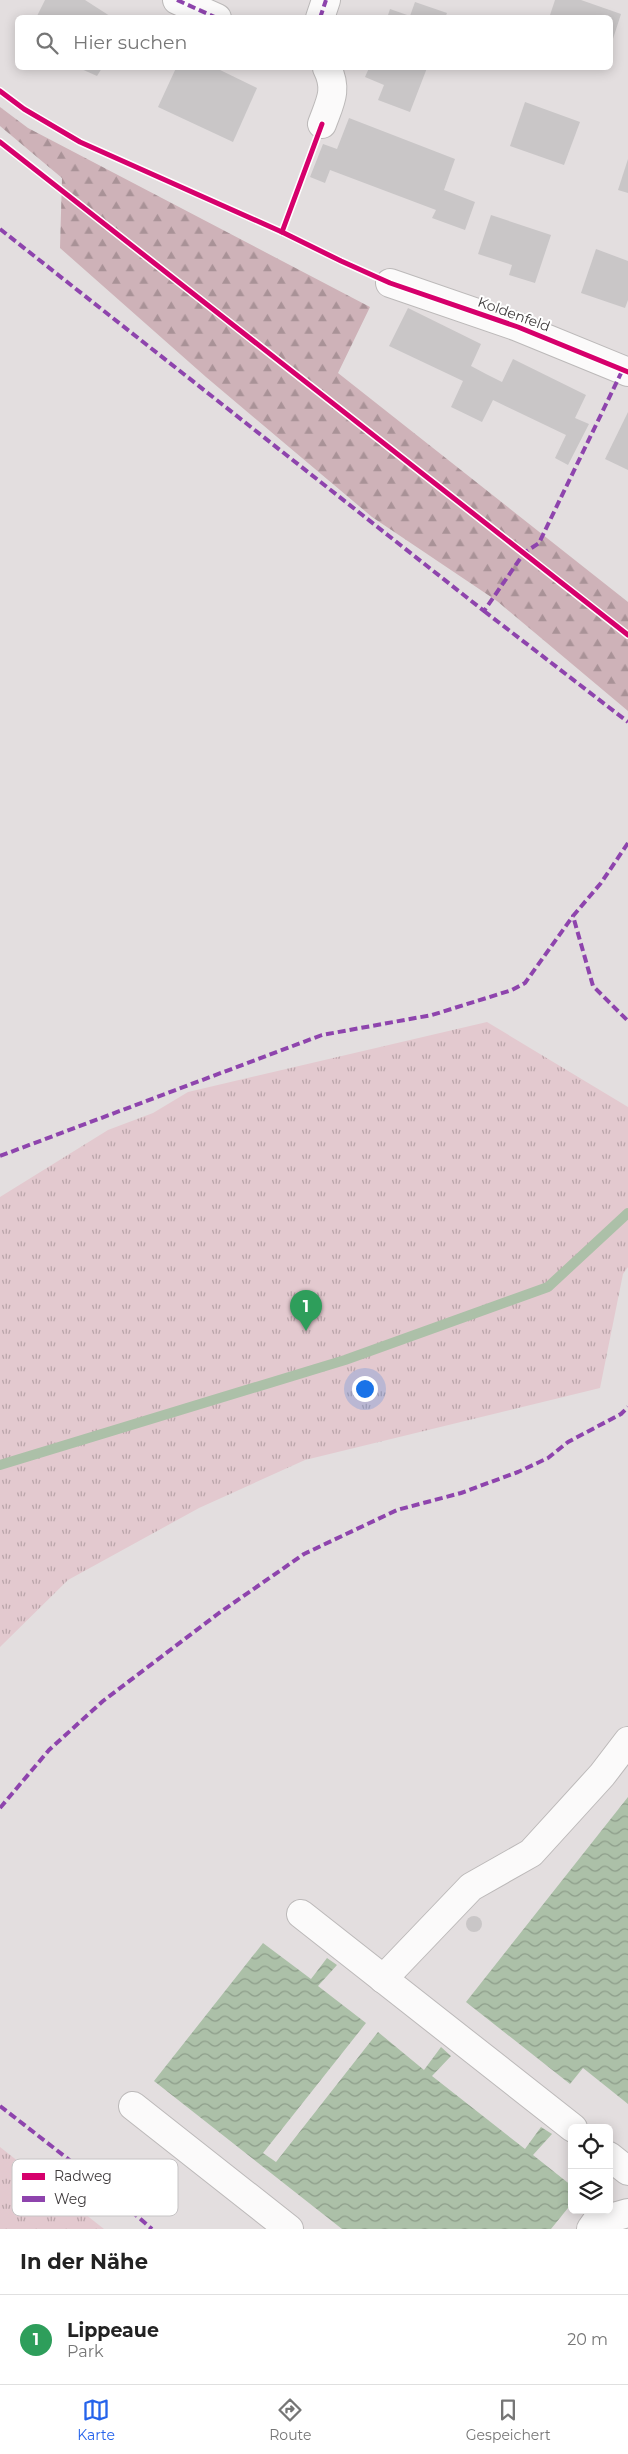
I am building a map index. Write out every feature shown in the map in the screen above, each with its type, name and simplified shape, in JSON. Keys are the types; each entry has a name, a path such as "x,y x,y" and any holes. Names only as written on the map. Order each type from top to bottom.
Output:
{"street":[{"path":"177,0 210,15"},
{"path":"321,15 326,0"},
{"path":"322,124 333,93 333,80 327,70"},
{"name":"Koldenfeld","path":"390,283 518,327 628,372"},
{"path":"383,1979 471,1887 531,1853 602,1775 628,1741"},
{"path":"302,1914 568,2124"},
{"path":"133,2106 289,2229"},
{"path":"613,2159 628,2171"},
{"path":"591,2229 596,2222 628,2213"}],"green space":[{"path":"0,107 28,128 370,307 338,373 628,602 628,711 497,601 372,517 206,377 60,248 62,178 0,126"},
{"path":"487,1022 628,1107 628,1267 623,1274 600,1388 305,1460 199,1508 68,1580 0,1647 0,1197 108,1130 153,1113 188,1092"},
{"path":"0,2147 15,2159 12,2159 12,2216 88,2216 104,2229 0,2229"}],"water":[{"path":"628,1797 628,2104 583,2068 570,2084 466,2002"},
{"path":"263,1943 311,1979 327,1958 337,1965 318,1986 366,2023 263,2153 276,2162 378,2032 424,2070 441,2047 451,2056 432,2076 525,2149 541,2127 552,2134 533,2155 568,2183 568,2208 551,2229 342,2229 154,2081"}],"building":[{"path":"45,0 85,0 108,15 38,15"},
{"path":"555,0 581,0 621,14 613,39 613,15 550,15"},
{"path":"415,2 447,13 446,15 410,15"},
{"path":"390,9 407,15 388,15"},
{"path":"84,70 101,70 97,76"},
{"path":"175,70 220,70 257,88 233,142 158,107"},
{"path":"368,70 426,70 410,112 378,100 384,85 365,77"},
{"path":"525,102 580,122 564,165 510,146"},
{"path":"349,118 455,159 444,190 475,202 465,230 432,218 436,210 330,170 325,183 310,177 323,144 337,149"},
{"path":"628,159 628,193 618,190"},
{"path":"491,215 551,235 535,283 509,275 512,265 478,254"},
{"path":"596,249 628,261 628,300 625,308 581,293"},
{"path":"408,308 481,344 471,366 502,382 513,359 586,395 575,418 589,424 568,465 555,458 566,435 493,400 482,422 451,407 463,381 389,346"},
{"path":"628,412 628,470 605,459"},
{"path":"471,1916 477,1916 482,1921 480,1930 471,1932 466,1927 466,1921"}],"waterway":[{"path":"0,1465 345,1360 548,1287 628,1213"}],"marked path":[{"path":"177,0 210,15"},
{"path":"321,15 326,0"},
{"path":"0,229 484,611 524,553 539,543 623,369"},
{"path":"484,611 628,722"},
{"path":"628,843 601,883 573,916 593,986 628,1021"},
{"path":"0,1156 322,1035 432,1015 512,990 525,983 573,916"},
{"path":"0,1808 49,1750 103,1701 219,1613 304,1554 397,1510 461,1493 518,1472 548,1458 568,1442 621,1414 628,1407"},
{"path":"0,2106 68,2159"},
{"path":"137,2216 152,2229"}],"cycle path":[{"path":"0,91 24,109 80,142 282,232 390,283 518,327 628,372"},
{"path":"282,232 322,124"},
{"path":"0,142 628,635"}],"place":[{"name":"Lippeaue","path":"306,1331"}]}
